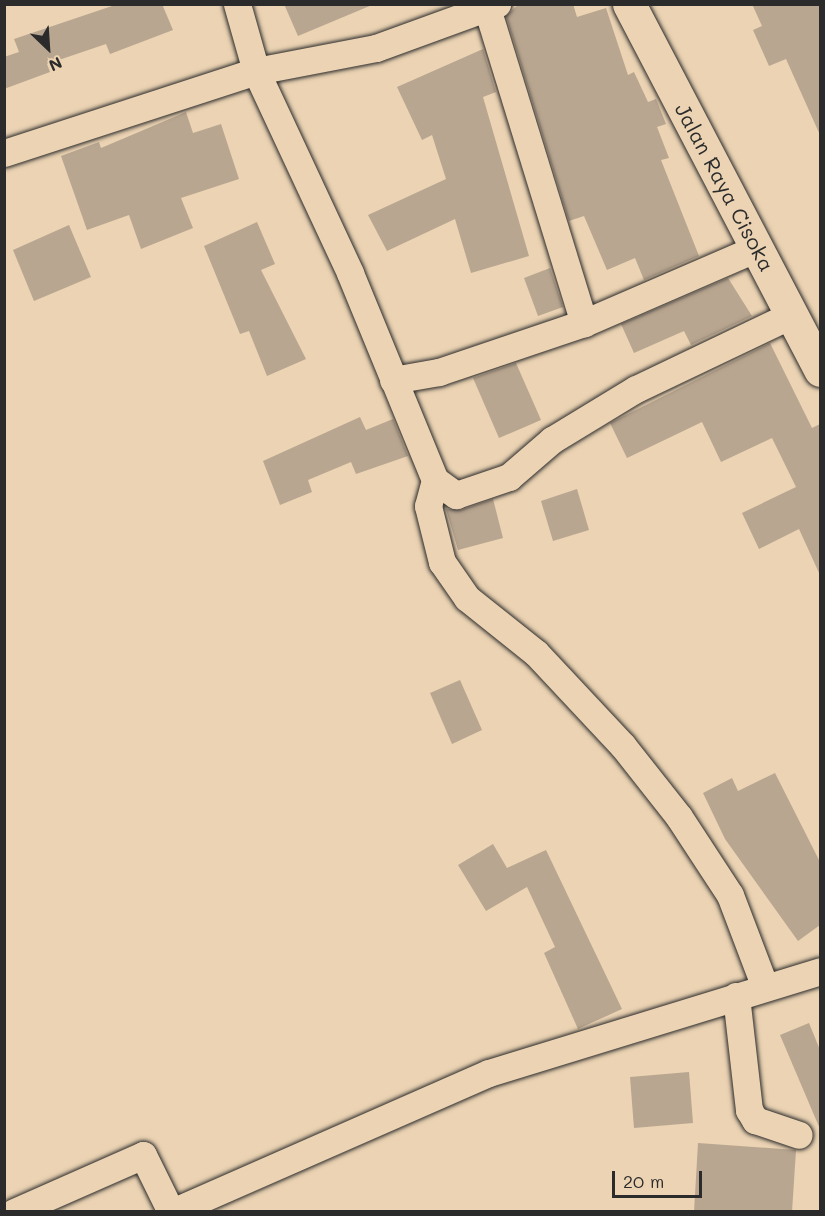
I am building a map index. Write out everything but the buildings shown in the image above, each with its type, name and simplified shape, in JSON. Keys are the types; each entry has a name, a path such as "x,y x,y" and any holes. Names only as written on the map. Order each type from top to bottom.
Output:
{"street":[{"path":"237,4 256,71 435,480 456,495 509,477 560,435 636,389 793,314"},
{"name":"Jalan Raya Cisoka","path":"630,4 793,314 820,370"},
{"path":"4,153 256,71 376,48 492,6 585,323"},
{"path":"393,380 439,372 585,323 757,248"},
{"path":"435,480 428,506 442,562 466,598 536,653 623,746 679,817 730,895 765,987"},
{"path":"14,1212 142,1155 171,1212 489,1072 820,971"},
{"path":"736,996 749,1110 755,1120 799,1135"}]}
